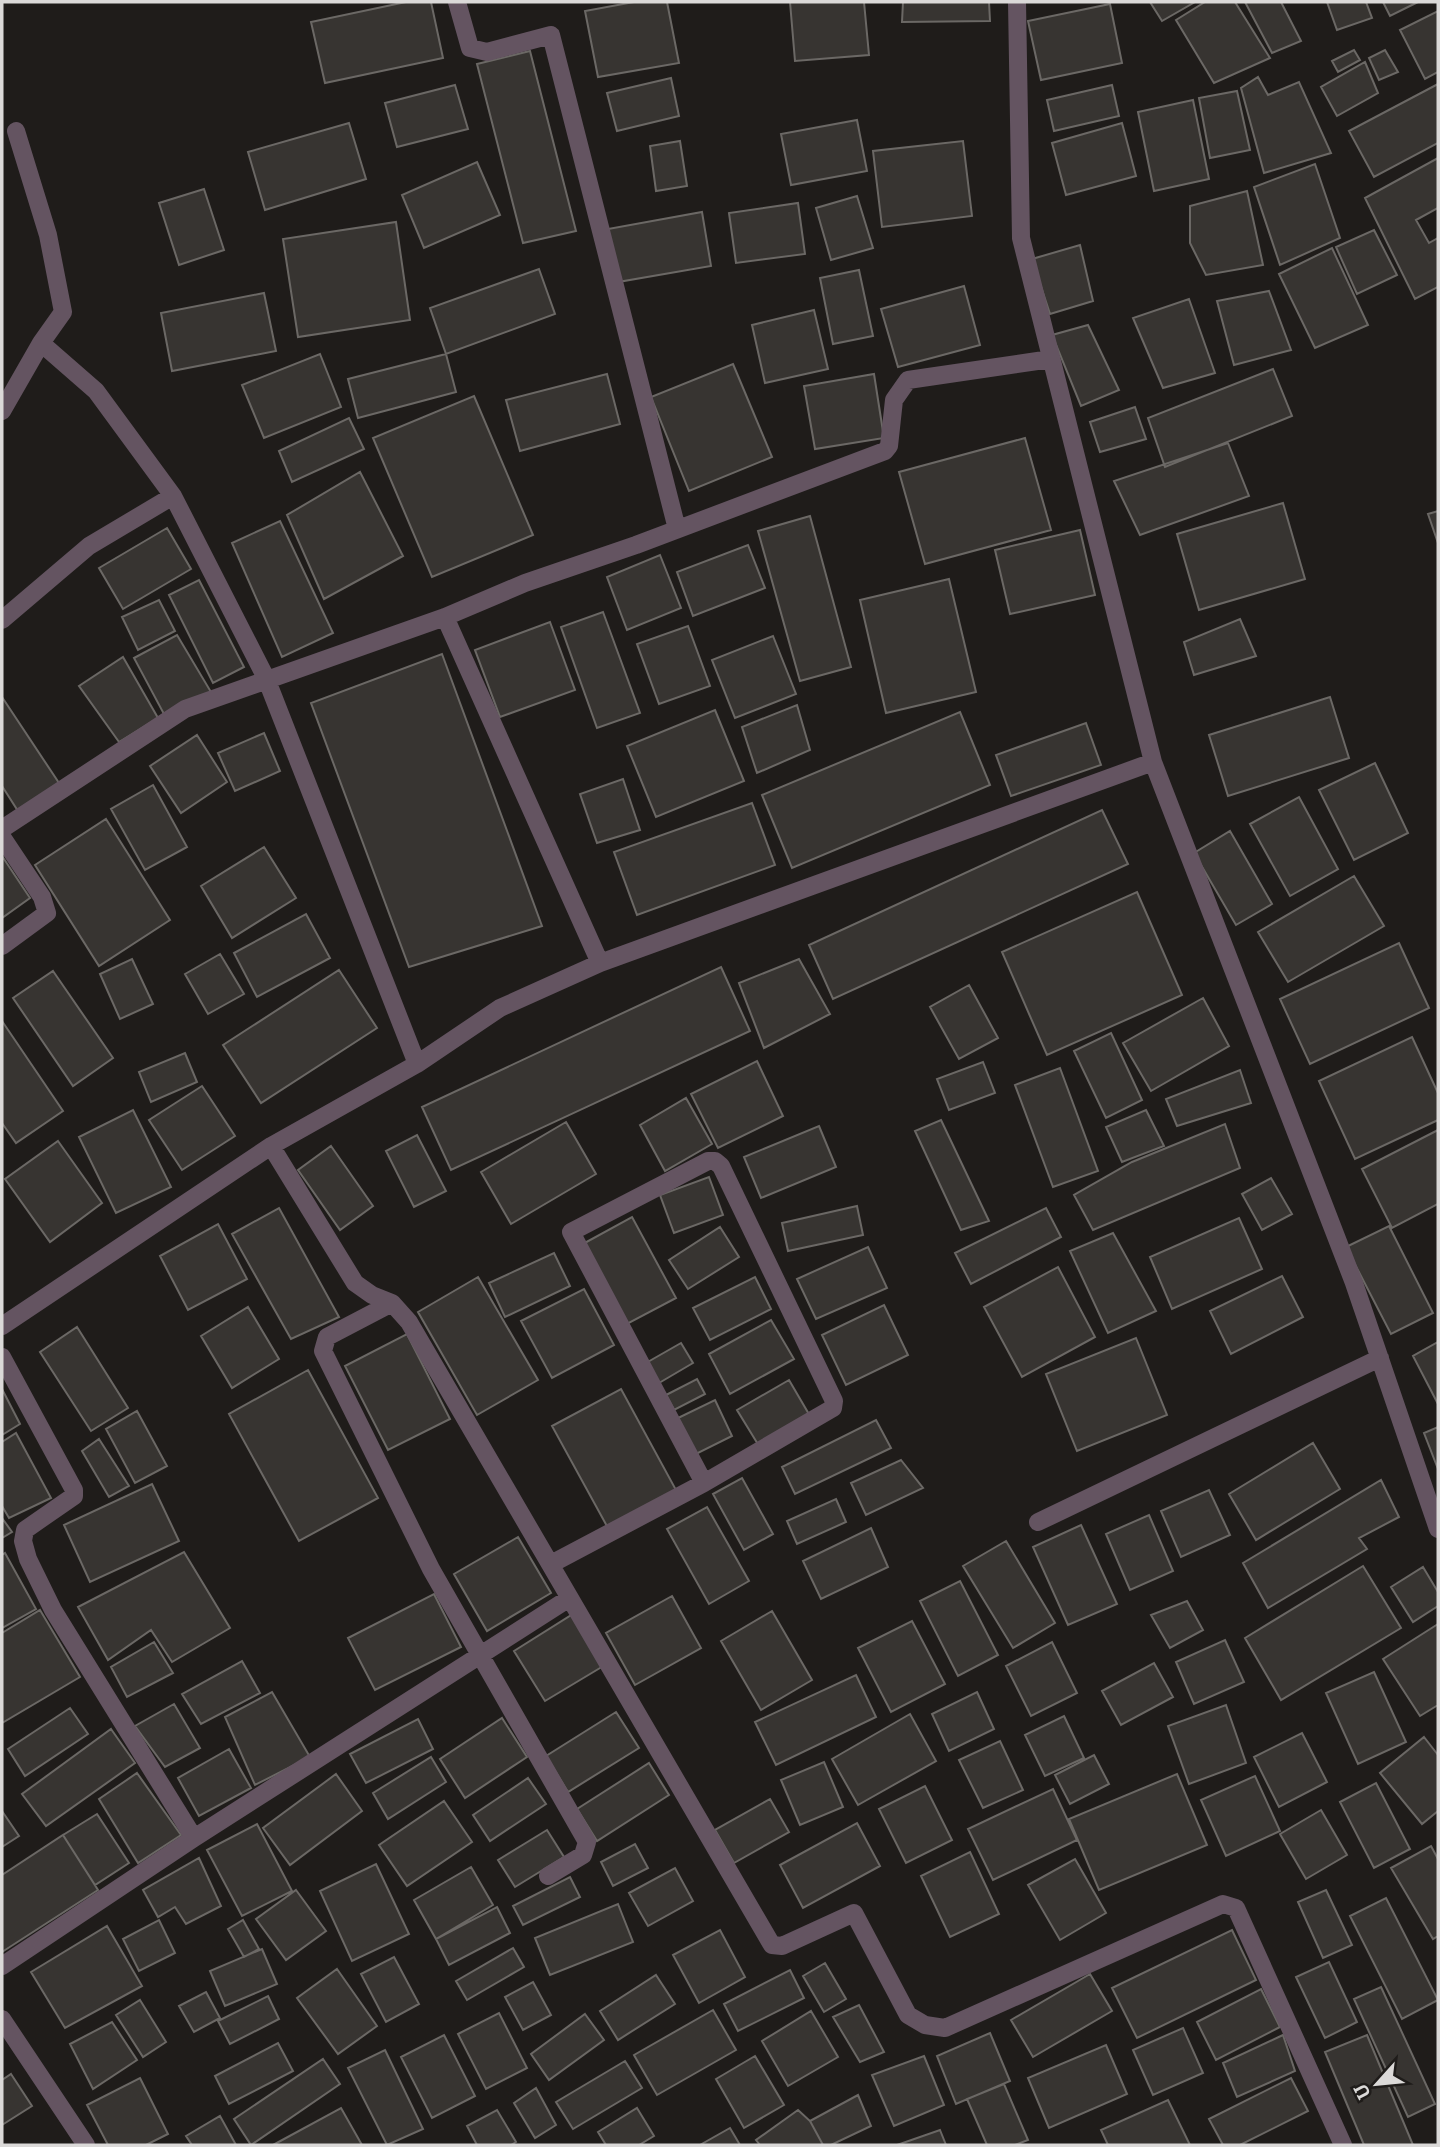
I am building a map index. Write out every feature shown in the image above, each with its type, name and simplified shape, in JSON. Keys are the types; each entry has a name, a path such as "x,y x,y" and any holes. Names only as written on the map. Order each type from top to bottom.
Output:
{"street":[{"path":"457,2 470,48 487,52 551,35 677,529"},
{"path":"1017,2 1021,238 1153,762 1380,1358 1438,1529"},
{"path":"2,411 41,343 63,312 60,284 16,131"},
{"path":"41,343 96,391 173,496 266,678 417,1064"},
{"path":"2,829 185,709 266,678 445,617 525,583 885,451 889,446 894,400 908,380 1051,359"},
{"path":"2,620 89,545 173,496"},
{"path":"445,617 600,963"},
{"path":"2,1326 271,1146 417,1064 500,1008 600,963 1153,762"},
{"path":"2,837 42,897 47,913 2,946"},
{"path":"271,1146 355,1283 372,1295 392,1303 409,1322 772,1945 782,1946 854,1913 908,2015 925,2025 945,2028 1223,1904 1230,1905 1236,1908 1343,2145"},
{"path":"551,1564 704,1483 833,1408 834,1401 720,1166 715,1161 708,1160 571,1232 704,1483"},
{"path":"392,1303 327,1337 323,1351 431,1569 587,1842 583,1855 548,1875"},
{"path":"2,1357 74,1490 74,1496 25,1530 23,1541 27,1559 53,1609 194,1838"},
{"path":"1038,1522 1380,1358"},
{"path":"2,1966 194,1838 568,1599"},
{"path":"2,2019 86,2145"}],"building":[{"path":"406,2 431,2 443,58 325,83 311,22"},
{"path":"634,2 667,2 679,63 598,77 585,11"},
{"path":"790,2 864,2 869,55 795,61"},
{"path":"903,2 989,2 990,21 902,22"},
{"path":"1150,2 1195,2 1162,21"},
{"path":"1205,2 1235,2 1270,58 1214,83 1176,20"},
{"path":"1245,2 1281,2 1301,41 1272,53"},
{"path":"1327,2 1366,2 1372,18 1337,30"},
{"path":"1383,2 1418,2 1390,16"},
{"path":"1110,4 1122,63 1041,80 1028,21"},
{"path":"1438,11 1438,72 1425,79 1400,30"},
{"path":"1354,50 1360,60 1338,72 1332,61"},
{"path":"1385,50 1398,72 1379,80 1369,58"},
{"path":"530,51 576,231 523,243 477,64"},
{"path":"1365,62 1378,93 1337,116 1321,87"},
{"path":"1258,77 1268,95 1299,82 1331,153 1264,173 1241,88"},
{"path":"671,78 679,116 617,131 607,93"},
{"path":"1438,84 1438,143 1374,177 1349,131"},
{"path":"455,85 468,129 397,147 385,103"},
{"path":"1112,85 1119,116 1054,131 1047,100"},
{"path":"1237,91 1250,150 1210,158 1199,98"},
{"path":"1193,100 1209,179 1154,191 1138,112"},
{"path":"857,120 867,171 791,185 781,134"},
{"path":"349,123 366,179 265,210 248,152"},
{"path":"1122,123 1136,176 1066,195 1052,143"},
{"path":"680,141 687,186 656,191 650,146"},
{"path":"963,141 972,216 882,227 873,151"},
{"path":"1438,158 1438,208 1416,220 1429,243 1438,238 1438,287 1415,299 1365,198"},
{"path":"477,162 500,215 424,248 402,195"},
{"path":"1315,164 1340,238 1280,265 1254,187"},
{"path":"204,189 224,250 179,265 159,203"},
{"path":"1247,191 1263,265 1206,275 1190,243 1190,206"},
{"path":"857,196 873,248 831,260 816,208"},
{"path":"798,203 805,254 736,263 729,213"},
{"path":"702,212 711,266 618,282 608,229"},
{"path":"396,222 410,320 298,337 283,239"},
{"path":"1374,230 1397,275 1357,294 1336,247"},
{"path":"1080,245 1093,301 1050,314 1032,259"},
{"path":"1332,248 1368,325 1315,348 1279,274"},
{"path":"539,269 555,314 446,354 430,308"},
{"path":"859,270 873,336 833,344 820,278"},
{"path":"964,286 980,345 898,367 881,309"},
{"path":"1269,291 1291,350 1234,365 1217,301"},
{"path":"264,293 276,351 172,371 161,313"},
{"path":"1189,299 1215,373 1163,388 1133,318"},
{"path":"814,310 828,369 765,383 752,325"},
{"path":"1088,325 1119,390 1081,406 1052,335"},
{"path":"320,354 341,407 264,438 242,385"},
{"path":"446,354 456,392 358,418 348,379"},
{"path":"733,364 772,457 689,491 651,397"},
{"path":"1273,369 1292,416 1165,467 1148,418"},
{"path":"607,374 620,424 520,451 506,400"},
{"path":"874,374 884,438 815,449 804,386"},
{"path":"474,396 533,535 432,577 373,438"},
{"path":"1135,407 1146,439 1100,452 1090,422"},
{"path":"349,418 364,449 292,482 279,451"},
{"path":"1025,438 1051,530 925,564 899,472"},
{"path":"1228,443 1249,496 1140,535 1114,481"},
{"path":"360,472 403,556 324,599 287,515"},
{"path":"1283,503 1305,579 1199,610 1177,534"},
{"path":"1438,511 1438,543 1428,514"},
{"path":"810,516 851,667 800,681 758,531"},
{"path":"280,521 333,633 282,657 232,543"},
{"path":"167,528 191,569 123,609 99,568"},
{"path":"1080,530 1095,595 1010,614 995,550"},
{"path":"748,545 765,588 693,616 677,572"},
{"path":"660,555 681,608 627,630 607,577"},
{"path":"949,579 976,692 886,713 860,600"},
{"path":"199,580 244,667 213,683 169,595"},
{"path":"159,600 175,631 138,650 122,617"},
{"path":"603,612 640,713 597,728 561,627"},
{"path":"1240,619 1256,656 1194,675 1184,642"},
{"path":"550,622 575,690 500,717 475,650"},
{"path":"688,626 710,686 659,704 637,644"},
{"path":"177,635 211,692 165,716 134,658"},
{"path":"773,636 796,694 735,718 712,660"},
{"path":"442,654 542,926 409,967 311,703"},
{"path":"123,657 158,718 119,742 79,686"},
{"path":"2,697 59,783 18,811 2,786"},
{"path":"1330,697 1349,758 1228,796 1209,735"},
{"path":"797,705 810,750 757,773 742,727"},
{"path":"715,710 744,781 656,817 627,746"},
{"path":"960,712 990,785 792,868 762,795"},
{"path":"1086,723 1101,765 1011,796 996,755"},
{"path":"264,733 280,771 235,791 218,753"},
{"path":"197,735 227,782 181,813 150,766"},
{"path":"1375,763 1408,833 1354,860 1319,790"},
{"path":"623,779 640,830 597,843 580,794"},
{"path":"153,785 187,847 145,870 111,809"},
{"path":"1299,797 1338,869 1290,896 1250,824"},
{"path":"752,803 775,865 637,915 614,852"},
{"path":"1102,810 1128,864 833,999 809,945"},
{"path":"106,819 170,920 99,966 35,865"},
{"path":"1230,831 1272,904 1236,925 1194,853"},
{"path":"264,847 296,898 232,938 201,886"},
{"path":"2,856 30,898 2,918"},
{"path":"1354,876 1384,926 1288,982 1258,932"},
{"path":"1137,892 1182,995 1047,1055 1002,952"},
{"path":"306,914 330,958 257,997 234,953"},
{"path":"1399,943 1429,1008 1310,1064 1280,999"},
{"path":"220,954 244,994 208,1014 185,974"},
{"path":"132,959 153,1004 120,1019 100,974"},
{"path":"799,959 830,1014 764,1048 739,983"},
{"path":"721,967 750,1031 451,1170 422,1107"},
{"path":"339,970 377,1028 261,1103 223,1045"},
{"path":"53,971 113,1058 73,1086 13,998"},
{"path":"969,985 998,1038 959,1059 930,1007"},
{"path":"1203,998 1229,1046 1151,1091 1123,1043"},
{"path":"2,1021 63,1111 16,1143 2,1123"},
{"path":"1111,1033 1142,1100 1106,1118 1074,1051"},
{"path":"1412,1037 1438,1093 1438,1120 1355,1159 1319,1081"},
{"path":"185,1053 197,1082 151,1102 139,1072"},
{"path":"757,1061 783,1116 718,1148 691,1094"},
{"path":"983,1062 995,1093 949,1110 937,1079"},
{"path":"1060,1068 1098,1171 1053,1187 1015,1085"},
{"path":"1240,1070 1251,1103 1177,1126 1166,1099"},
{"path":"202,1086 235,1136 182,1170 149,1120"},
{"path":"686,1098 712,1144 665,1171 640,1125"},
{"path":"133,1110 171,1187 116,1213 79,1137"},
{"path":"1146,1110 1164,1146 1122,1162 1106,1127"},
{"path":"941,1120 989,1221 961,1230 915,1131"},
{"path":"566,1122 596,1174 511,1224 481,1172"},
{"path":"1225,1124 1240,1168 1093,1230 1074,1195 1132,1162"},
{"path":"819,1126 836,1167 761,1198 744,1157"},
{"path":"1438,1130 1438,1204 1392,1228 1362,1169"},
{"path":"417,1135 446,1191 414,1207 386,1151"},
{"path":"58,1141 102,1203 50,1242 5,1179"},
{"path":"331,1146 373,1206 340,1230 298,1170"},
{"path":"709,1177 723,1215 674,1233 660,1195"},
{"path":"1271,1178 1292,1214 1262,1230 1242,1194"},
{"path":"857,1206 863,1235 788,1251 782,1223"},
{"path":"279,1208 339,1317 291,1339 232,1234"},
{"path":"1046,1208 1061,1237 971,1284 955,1253"},
{"path":"632,1217 676,1298 625,1325 581,1245"},
{"path":"1239,1218 1262,1269 1172,1309 1150,1257"},
{"path":"218,1224 247,1279 188,1310 160,1256"},
{"path":"1389,1226 1433,1313 1391,1334 1346,1247"},
{"path":"720,1227 739,1257 688,1289 669,1260"},
{"path":"1113,1233 1156,1311 1108,1333 1070,1251"},
{"path":"868,1247 887,1288 816,1319 797,1279"},
{"path":"554,1253 570,1286 505,1317 489,1283"},
{"path":"1058,1267 1095,1337 1022,1377 984,1307"},
{"path":"1282,1276 1303,1317 1231,1354 1210,1311"},
{"path":"478,1277 538,1380 477,1415 418,1312"},
{"path":"755,1277 771,1309 710,1340 693,1308"},
{"path":"584,1289 614,1345 552,1378 521,1321"},
{"path":"884,1305 908,1355 846,1385 822,1335"},
{"path":"248,1307 279,1359 232,1388 201,1336"},
{"path":"771,1320 794,1359 730,1394 709,1354"},
{"path":"77,1327 128,1408 91,1431 40,1352"},
{"path":"407,1334 450,1419 388,1450 345,1366"},
{"path":"1136,1338 1167,1415 1077,1451 1046,1374"},
{"path":"1438,1342 1438,1404 1413,1356"},
{"path":"681,1343 693,1363 659,1383 646,1363"},
{"path":"308,1370 378,1498 299,1541 229,1414"},
{"path":"697,1379 705,1394 674,1410 666,1395"},
{"path":"789,1380 810,1416 759,1446 737,1410"},
{"path":"2,1389 20,1424 2,1435"},
{"path":"621,1389 676,1490 608,1528 552,1426"},
{"path":"715,1400 732,1436 696,1454 678,1418"},
{"path":"137,1411 167,1466 135,1483 106,1429"},
{"path":"876,1420 891,1448 795,1494 782,1467"},
{"path":"1438,1427 1438,1469 1424,1433"},
{"path":"16,1433 51,1498 9,1518 2,1506 2,1442"},
{"path":"99,1439 129,1486 109,1497 82,1451"},
{"path":"1313,1443 1340,1489 1256,1540 1229,1494"},
{"path":"901,1460 923,1488 866,1515 851,1483"},
{"path":"742,1478 773,1534 744,1550 713,1494"},
{"path":"1381,1480 1399,1517 1359,1538 1367,1549 1268,1608 1243,1563"},
{"path":"152,1484 179,1541 90,1582 64,1525"},
{"path":"1209,1490 1230,1535 1181,1557 1161,1511"},
{"path":"836,1499 846,1522 797,1544 787,1521"},
{"path":"707,1507 749,1581 709,1604 667,1529"},
{"path":"1149,1515 1173,1571 1130,1590 1106,1534"},
{"path":"2,1518 12,1532 2,1538"},
{"path":"1081,1525 1117,1604 1068,1625 1033,1547"},
{"path":"871,1528 888,1567 821,1599 803,1561"},
{"path":"518,1537 551,1593 487,1631 454,1574"},
{"path":"1006,1541 1055,1623 1013,1648 963,1566"},
{"path":"184,1552 230,1628 172,1662 151,1630 108,1660 78,1607"},
{"path":"5,1553 36,1609 2,1628 2,1555"},
{"path":"1363,1566 1401,1628 1281,1700 1245,1638"},
{"path":"1423,1567 1438,1592 1438,1606 1413,1622 1391,1587"},
{"path":"960,1581 998,1655 958,1676 920,1601"},
{"path":"434,1594 461,1647 375,1690 348,1638"},
{"path":"672,1596 701,1648 635,1685 606,1633"},
{"path":"1187,1601 1203,1630 1170,1648 1151,1615"},
{"path":"40,1610 80,1677 2,1723 2,1633"},
{"path":"772,1611 812,1680 761,1710 721,1641"},
{"path":"573,1614 605,1665 545,1701 514,1651"},
{"path":"912,1621 945,1684 891,1712 858,1648"},
{"path":"1438,1624 1438,1705 1420,1716 1383,1659"},
{"path":"1225,1640 1244,1682 1194,1704 1176,1662"},
{"path":"154,1642 173,1673 127,1697 111,1667"},
{"path":"1052,1642 1077,1693 1031,1716 1006,1666"},
{"path":"242,1661 260,1693 201,1724 182,1694"},
{"path":"1154,1663 1173,1697 1121,1725 1102,1691"},
{"path":"1374,1672 1406,1742 1358,1764 1326,1693"},
{"path":"856,1675 876,1717 776,1765 755,1722"},
{"path":"272,1692 310,1757 255,1785 225,1717"},
{"path":"977,1692 994,1729 949,1751 932,1714"},
{"path":"174,1704 200,1748 165,1767 135,1726"},
{"path":"1226,1705 1246,1763 1189,1784 1168,1726"},
{"path":"70,1708 88,1734 25,1776 8,1749"},
{"path":"616,1712 639,1748 568,1792 546,1756"},
{"path":"910,1714 936,1761 858,1805 832,1759"},
{"path":"1064,1716 1084,1758 1045,1776 1025,1735"},
{"path":"502,1718 527,1757 465,1798 440,1759"},
{"path":"418,1719 433,1749 366,1783 350,1754"},
{"path":"111,1729 135,1763 46,1826 22,1794"},
{"path":"1302,1733 1327,1782 1279,1807 1254,1757"},
{"path":"1424,1737 1438,1755 1438,1811 1422,1824 1380,1773"},
{"path":"1000,1741 1023,1790 983,1808 959,1760"},
{"path":"229,1749 251,1788 199,1816 178,1778"},
{"path":"1094,1755 1109,1784 1070,1804 1055,1775"},
{"path":"431,1757 446,1782 388,1819 373,1793"},
{"path":"824,1762 843,1807 800,1825 781,1780"},
{"path":"649,1763 669,1795 597,1841 577,1809"},
{"path":"137,1773 181,1835 138,1863 99,1799"},
{"path":"336,1774 362,1811 290,1865 263,1828"},
{"path":"1177,1774 1207,1845 1099,1890 1069,1819"},
{"path":"1255,1776 1280,1831 1226,1856 1201,1800"},
{"path":"528,1778 546,1804 490,1841 473,1815"},
{"path":"1376,1783 1410,1849 1374,1868 1340,1802"},
{"path":"925,1786 952,1840 906,1863 879,1809"},
{"path":"1053,1789 1077,1840 993,1880 968,1829"},
{"path":"770,1799 789,1832 734,1863 715,1830"},
{"path":"444,1801 472,1842 407,1886 379,1845"},
{"path":"1321,1810 1347,1855 1306,1879 1280,1834"},
{"path":"2,1811 19,1836 2,1847"},
{"path":"97,1814 129,1863 95,1885 63,1835"},
{"path":"857,1823 880,1866 803,1908 780,1865"},
{"path":"257,1824 292,1891 242,1916 207,1850"},
{"path":"547,1830 564,1857 515,1887 498,1860"},
{"path":"63,1835 98,1890 2,1952 2,1875"},
{"path":"635,1844 648,1868 613,1886 601,1862"},
{"path":"1431,1846 1438,1859 1438,1936 1433,1939 1391,1868"},
{"path":"970,1852 999,1914 950,1937 921,1876"},
{"path":"199,1858 221,1906 186,1924 175,1907 158,1917 143,1890"},
{"path":"1075,1859 1106,1913 1060,1940 1028,1885"},
{"path":"376,1864 409,1934 352,1961 320,1891"},
{"path":"471,1867 493,1905 436,1939 414,1900"},
{"path":"675,1868 693,1901 648,1926 629,1893"},
{"path":"570,1877 580,1897 523,1925 513,1906"},
{"path":"296,1890 326,1931 286,1960 256,1919"},
{"path":"1326,1890 1352,1945 1323,1958 1298,1902"},
{"path":"1386,1898 1438,2000 1402,2019 1350,1916"},
{"path":"618,1904 633,1942 550,1975 535,1938"},
{"path":"497,1907 510,1933 449,1965 436,1939"},
{"path":"159,1920 175,1953 139,1971 123,1939"},
{"path":"243,1920 259,1949 244,1957 228,1929"},
{"path":"107,1926 142,1986 65,2028 31,1972"},
{"path":"720,1930 745,1977 699,2003 673,1955"},
{"path":"1232,1930 1256,1980 1137,2038 1112,1988"},
{"path":"513,1948 524,1967 467,2000 456,1981"},
{"path":"262,1949 277,1984 225,2006 210,1971"},
{"path":"394,1957 419,2004 386,2022 361,1974"},
{"path":"1329,1962 1357,2022 1325,2038 1296,1977"},
{"path":"825,1963 846,1999 824,2012 803,1976"},
{"path":"337,1969 377,2026 338,2054 297,1998"},
{"path":"790,1970 804,1998 738,2031 724,2004"},
{"path":"1090,1974 1112,2011 1033,2057 1011,2020"},
{"path":"656,1975 675,2004 618,2040 600,2011"},
{"path":"533,1982 551,2015 523,2030 505,1997"},
{"path":"1381,1987 1435,2104 1408,2117 1354,1999"},
{"path":"1261,1989 1280,2027 1216,2060 1197,2022"},
{"path":"206,1992 220,2018 194,2032 179,2006"},
{"path":"268,1996 279,2019 230,2044 218,2021"},
{"path":"140,2000 166,2042 143,2057 116,2015"},
{"path":"859,2005 884,2052 860,2062 833,2017"},
{"path":"713,2010 736,2050 657,2095 634,2055"},
{"path":"811,2011 838,2057 788,2086 762,2041"},
{"path":"499,2013 527,2068 486,2089 458,2034"},
{"path":"585,2014 604,2040 549,2080 531,2054"},
{"path":"112,2022 137,2060 93,2089 70,2044"},
{"path":"1183,2028 1203,2073 1153,2095 1133,2050"},
{"path":"990,2033 1010,2081 956,2104 937,2056"},
{"path":"444,2035 475,2096 432,2118 401,2057"},
{"path":"1283,2035 1295,2071 1237,2097 1223,2063"},
{"path":"1367,2035 1413,2145 1364,2145 1325,2052"},
{"path":"278,2043 293,2071 229,2104 215,2076"},
{"path":"1106,2045 1127,2094 1049,2128 1028,2078"},
{"path":"385,2050 423,2129 387,2145 348,2068"},
{"path":"755,2056 784,2105 744,2128 716,2079"},
{"path":"924,2056 944,2105 894,2126 872,2075"},
{"path":"323,2059 340,2084 251,2145 234,2119"},
{"path":"625,2061 642,2088 573,2129 556,2102"},
{"path":"11,2074 32,2106 2,2125 2,2080"},
{"path":"140,2078 168,2134 146,2145 108,2145 87,2105"},
{"path":"1291,2078 1308,2111 1240,2145 1223,2145 1209,2119"},
{"path":"1004,2084 1028,2140 1015,2145 987,2145 967,2099"},
{"path":"536,2088 556,2125 535,2138 514,2103"},
{"path":"858,2095 871,2126 831,2145 823,2145 810,2121"},
{"path":"1168,2100 1190,2145 1108,2145 1101,2130"},
{"path":"341,2108 362,2145 273,2145"},
{"path":"637,2108 654,2136 639,2145 606,2145 598,2132"},
{"path":"497,2110 516,2142 511,2145 477,2145 467,2126"},
{"path":"798,2110 810,2121 823,2145 760,2145 756,2140"},
{"path":"220,2116 236,2145 192,2145 186,2136"},
{"path":"730,2128 740,2145 700,2145"},
{"path":"940,2130 946,2145 897,2145"}]}
